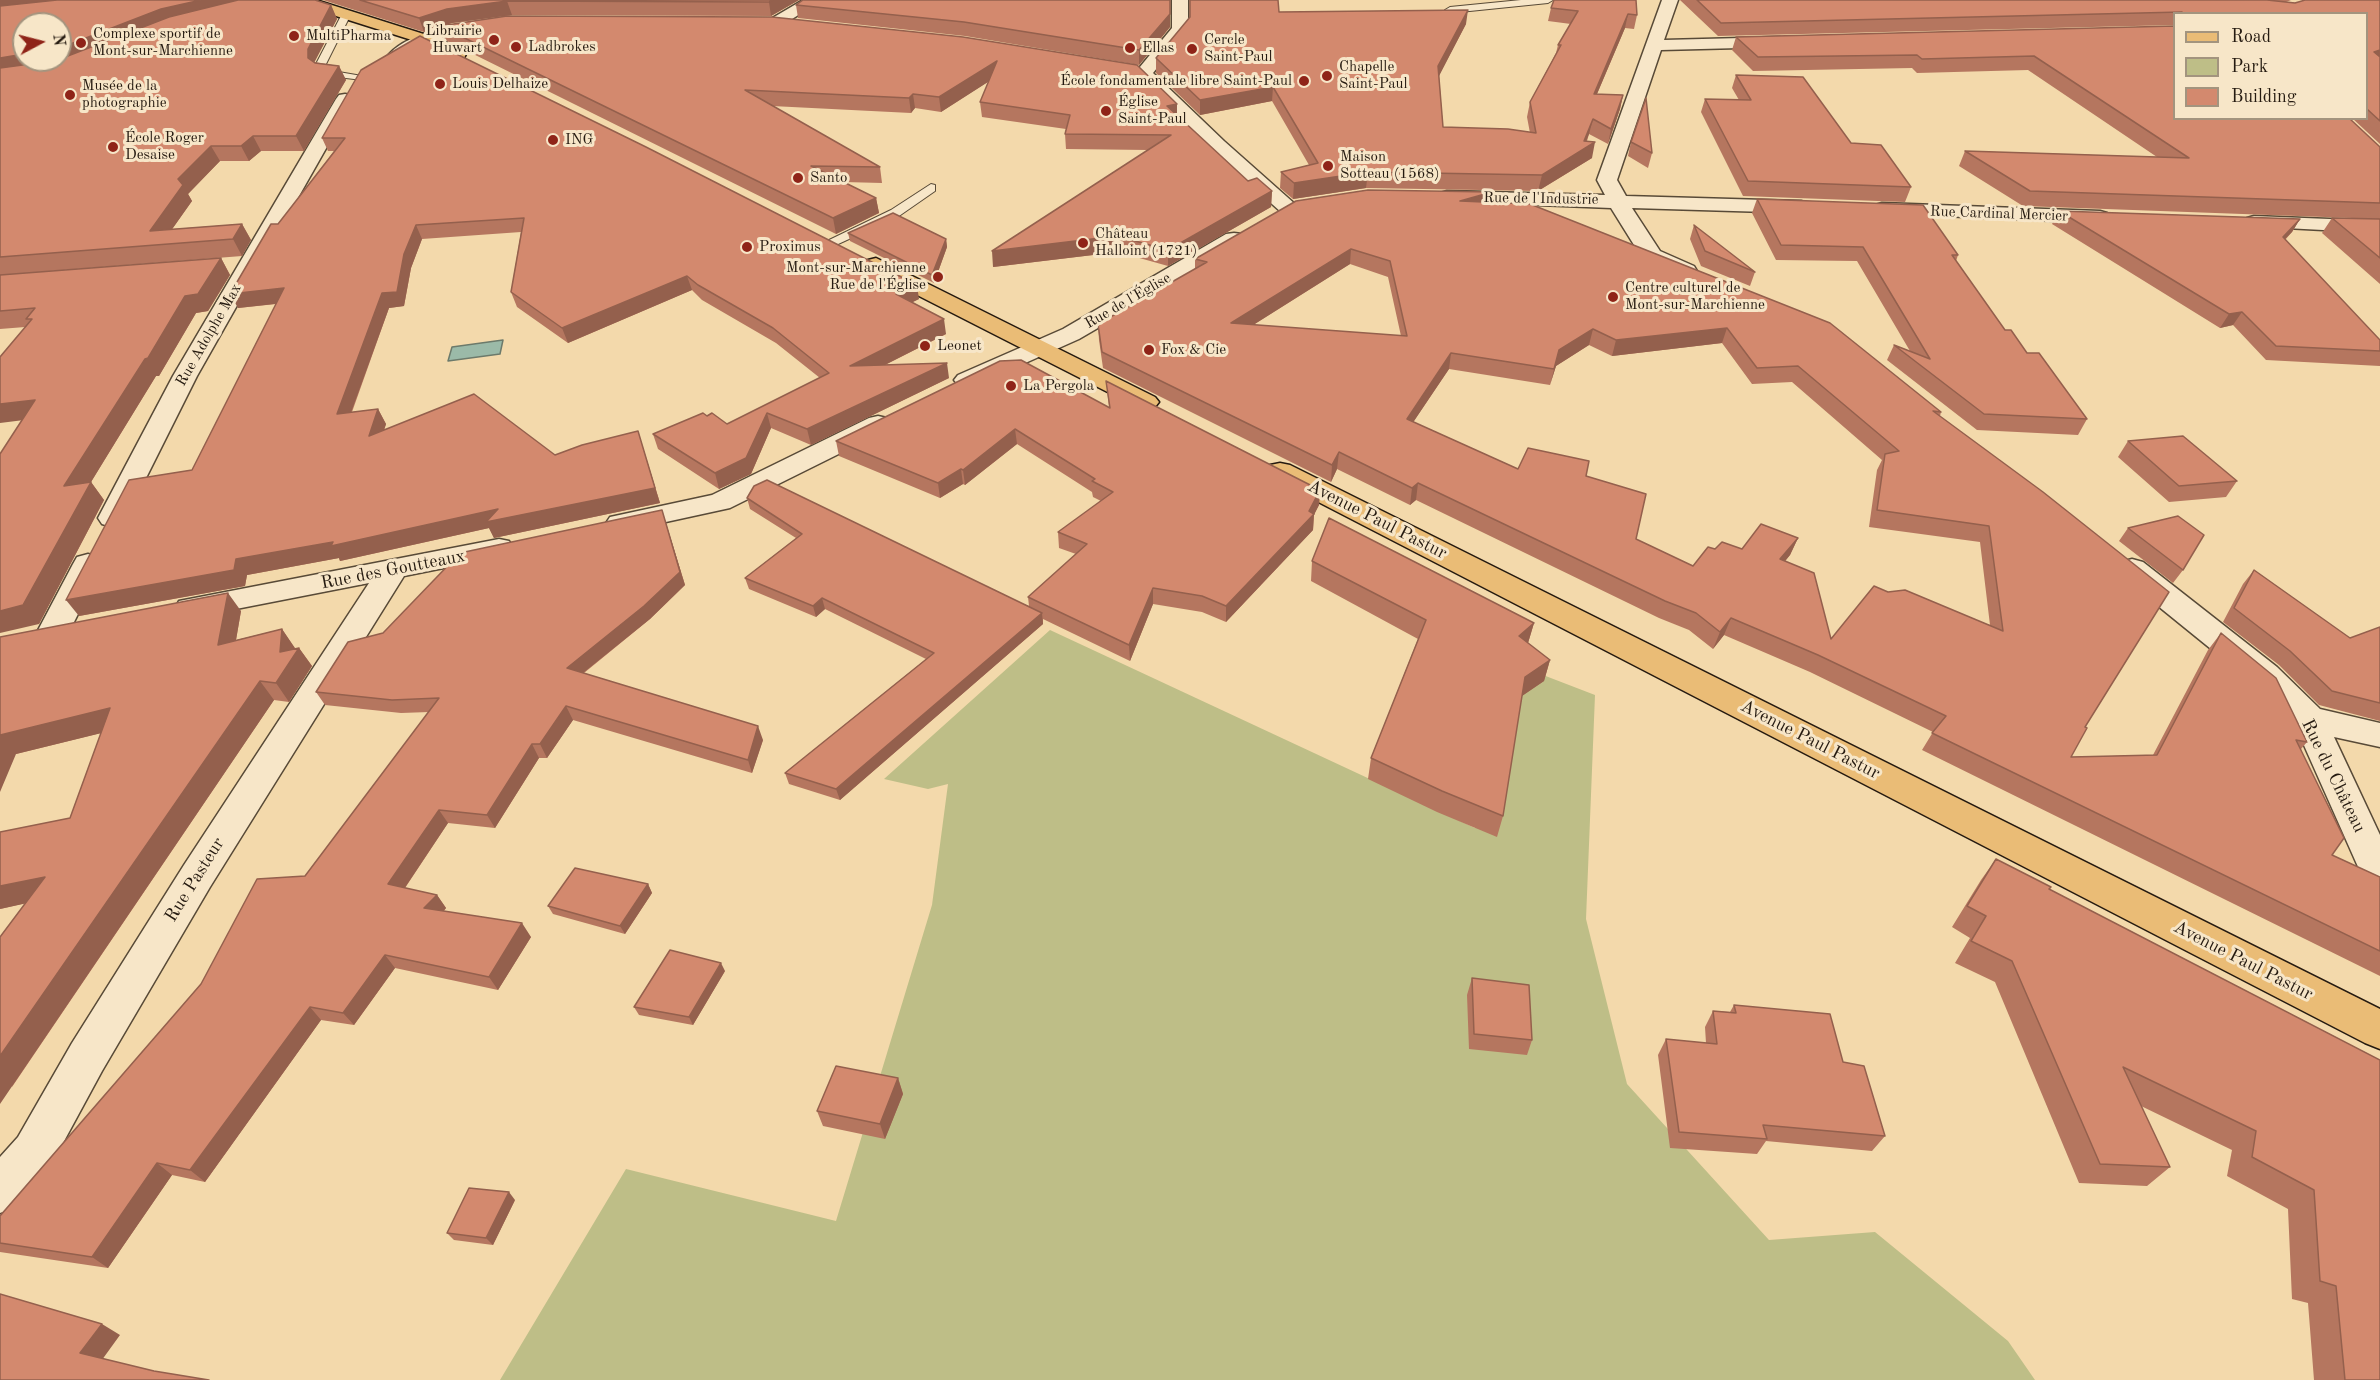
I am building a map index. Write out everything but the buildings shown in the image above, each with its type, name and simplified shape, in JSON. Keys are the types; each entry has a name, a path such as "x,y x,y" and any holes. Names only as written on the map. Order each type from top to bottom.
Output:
{"main road":[{"path":"300,0 424,39 476,64"},
{"path":"822,237 1168,413"},
{"name":"Avenue Paul Pastur","path":"1253,457 2380,1030"}],"street":[{"path":"798,25 769,22 814,0"},
{"name":"Rue de l'Église","path":"1039,348 1071,334 1262,223 1299,206 1217,145 1139,72 1180,29 1180,0"},
{"name":"Rue de l'Industrie","path":"1425,197 1618,200 1607,180 1670,0"},
{"path":"424,39 453,30 502,23"},
{"name":"Rue Adolphe Max","path":"52,634 185,376 238,265 358,78 424,39"},
{"path":"1653,45 1795,41"},
{"path":"1705,278 1652,256 1628,220 1618,200 1823,207"},
{"name":"Rue Cardinal Mercier","path":"1858,209 2119,218"},
{"path":"2238,222 2380,227"},
{"path":"946,391 1039,348"},
{"path":"592,529 720,502 903,412"},
{"name":"Rue des Goutteaux","path":"158,614 392,571 521,544"},
{"name":"Rue du Château","path":"2115,555 2265,675 2309,719 2380,876"},
{"name":"Rue Pasteur","path":"0,1191 34,1152 87,1057 197,876 392,571"},
{"path":"21,641 87,627"},
{"path":"2309,719 2380,735"}],"lane":[{"path":"1450,10 1548,0"},
{"path":"346,14 321,64 322,72 358,78"},
{"path":"822,237 895,213 931,188"}],"green space":[{"path":"1050,630 1475,828 1530,670 1595,695 1586,919 1627,1084 1769,1240 1875,1232 2008,1341 2035,1380 500,1380 626,1169 836,1221 932,905 948,784 928,789 884,779"}],"shaded area":[{"path":"503,340 500,354 448,361 452,347"}],"place":[{"name":"MultiPharma","path":"294,36"},
{"name":"Librairie Huwart","path":"494,40"},
{"name":"Complexe sportif de Mont-sur-Marchienne","path":"81,43"},
{"name":"Ladbrokes","path":"516,47"},
{"name":"Ellas","path":"1130,48"},
{"name":"Cercle Saint-Paul","path":"1192,49"},
{"name":"Chapelle Saint-Paul","path":"1327,76"},
{"name":"École fondamentale libre Saint-Paul","path":"1304,81"},
{"name":"Louis Delhaize","path":"440,84"},
{"name":"Musée de la photographie","path":"70,95"},
{"name":"Église Saint-Paul","path":"1106,111"},
{"name":"ING","path":"553,140"},
{"name":"École Roger Desaise","path":"113,147"},
{"name":"Maison Sotteau (1568)","path":"1328,166"},
{"name":"Santo","path":"798,178"},
{"name":"Château Halloint (1721)","path":"1083,243"},
{"name":"Proximus","path":"747,247"},
{"name":"Mont-sur-Marchienne Rue de l'Église","path":"938,277"},
{"name":"Centre culturel de Mont-sur-Marchienne","path":"1613,297"},
{"name":"Leonet","path":"925,346"},
{"name":"Fox & Cie","path":"1149,350"},
{"name":"La Pergola","path":"1011,386"}]}
